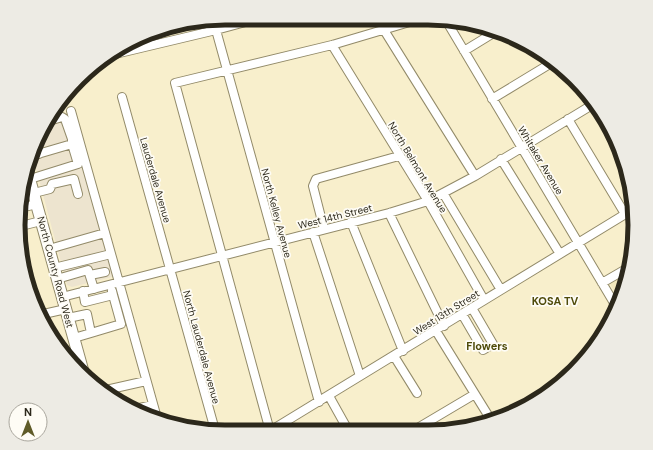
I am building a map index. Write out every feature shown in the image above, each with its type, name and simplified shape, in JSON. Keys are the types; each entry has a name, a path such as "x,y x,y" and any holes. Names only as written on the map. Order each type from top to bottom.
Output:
{"main road":[{"name":"North County Road West","path":"30,181 81,363"}],"street":[{"path":"126,51 233,25"},
{"path":"268,425 175,83 227,69 332,45 400,25"},
{"name":"Whitaker Avenue","path":"450,26 613,302"},
{"name":"North Kelley Avenue","path":"216,30 319,402"},
{"path":"384,30 475,176"},
{"path":"464,51 490,35"},
{"name":"North Belmont Avenue","path":"332,45 428,201 484,300"},
{"path":"492,98 548,65"},
{"name":"Lauderdale Avenue","path":"122,97 171,269"},
{"name":"West 14th Street","path":"62,297 389,213 428,201 475,176 589,107"},
{"path":"71,111 155,412"},
{"path":"32,173 78,164 65,119 56,120"},
{"path":"568,119 628,212"},
{"path":"38,154 72,144"},
{"path":"324,229 313,186 316,179 400,156"},
{"path":"501,159 560,254"},
{"path":"26,203 50,189 52,184 74,179 78,194"},
{"path":"443,193 501,290"},
{"name":"West 13th Street","path":"280,425 628,212"},
{"path":"389,213 440,328 488,415"},
{"path":"25,225 41,221"},
{"path":"351,222 403,351"},
{"path":"313,232 360,376"},
{"path":"49,249 105,233"},
{"path":"56,273 111,254"},
{"name":"North Lauderdale Avenue","path":"171,269 214,425"},
{"path":"56,273 88,270 94,289"},
{"path":"602,283 622,271"},
{"path":"90,275 105,272"},
{"path":"74,338 121,324 110,284"},
{"path":"83,291 88,302 87,314 91,333"},
{"path":"88,302 114,296"},
{"path":"462,314 483,350 493,344 472,308"},
{"path":"47,314 67,313 87,314"},
{"path":"394,356 417,393"},
{"path":"113,390 146,381"},
{"path":"423,425 475,394"},
{"path":"329,396 345,425"},
{"path":"143,407 153,405"}],"shaded area":[{"path":"70,115 116,276 72,287 67,285 35,164 40,148 56,118"},
{"path":"621,278 616,293 610,284"}],"district":[{"name":"KOSA TV","path":"555,301"},
{"name":"Flowers","path":"487,346"}]}
